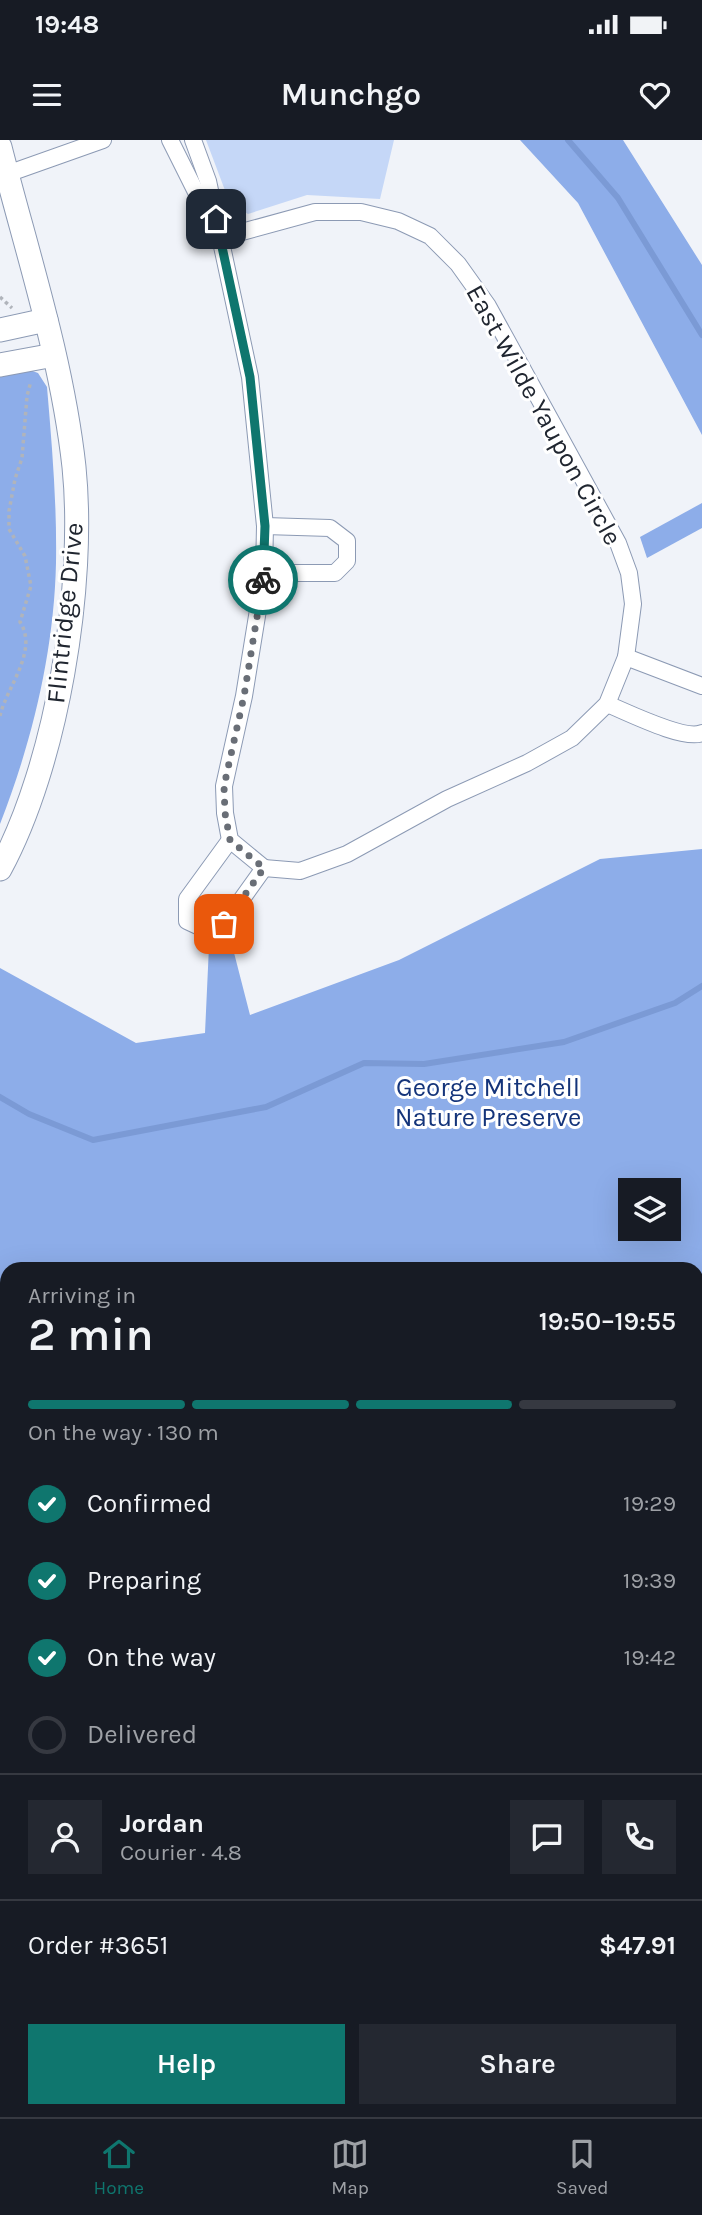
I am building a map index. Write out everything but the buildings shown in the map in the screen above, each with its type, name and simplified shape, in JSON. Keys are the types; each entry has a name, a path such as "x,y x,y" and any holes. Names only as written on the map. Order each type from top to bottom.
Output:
{"street":[{"path":"7,174 103,140"},
{"path":"170,140 192,189 220,238"},
{"path":"193,140 208,181 250,377 265,526 264,573 244,696 224,786 230,840 264,868 300,871 347,854 447,799 527,763 572,738 607,704 677,732 695,736 702,733"},
{"name":"Flintridge Drive","path":"0,147 46,320 74,468 73,586 54,722 23,818 0,869"},
{"name":"East Wilde Yaupon Circle","path":"220,238 315,212 361,212 398,220 430,236 458,264 488,306 618,543 629,573 633,604 626,657 607,704"},
{"path":"11,328 46,320"},
{"path":"0,365 54,355"},
{"path":"264,573 335,573 347,562 347,541 330,528 265,526"},
{"path":"626,657 702,686"},
{"path":"230,840 187,899 187,921 202,928 224,924 264,868"}],"path":[{"path":"1,299 18,313 11,328"},
{"path":"0,716 24,660 24,628 20,622 31,586 25,556 9,529 15,479 22,458 27,396 34,372 31,360"},
{"path":"0,1521 0,1535"}],"shaded area":[{"path":"206,140 394,140 380,199 307,195 248,214 229,201"}],"green space":[{"path":"520,140 623,140 702,265 702,435 578,203"},
{"path":"24,368 38,373 47,387 56,519 56,563 51,630 39,696 22,761 0,824 0,373"},
{"path":"702,503 702,528 647,558 640,537"},
{"name":"George Mitchell Nature Preserve","path":"702,849 702,1262 0,1262 0,968 136,1043 205,1033 209,946 231,941 250,1015 399,960 600,859"}],"waterway":[{"path":"568,140 618,198 702,335"},
{"path":"0,1097 29,1114 93,1140 266,1107 364,1063 424,1064 564,1042 675,1003 702,986"}],"way so far":[{"path":"224,924 264,868 230,840 224,786 244,696 263,580"}],"route":[{"path":"216,219 250,377 265,526 263,580"}]}
